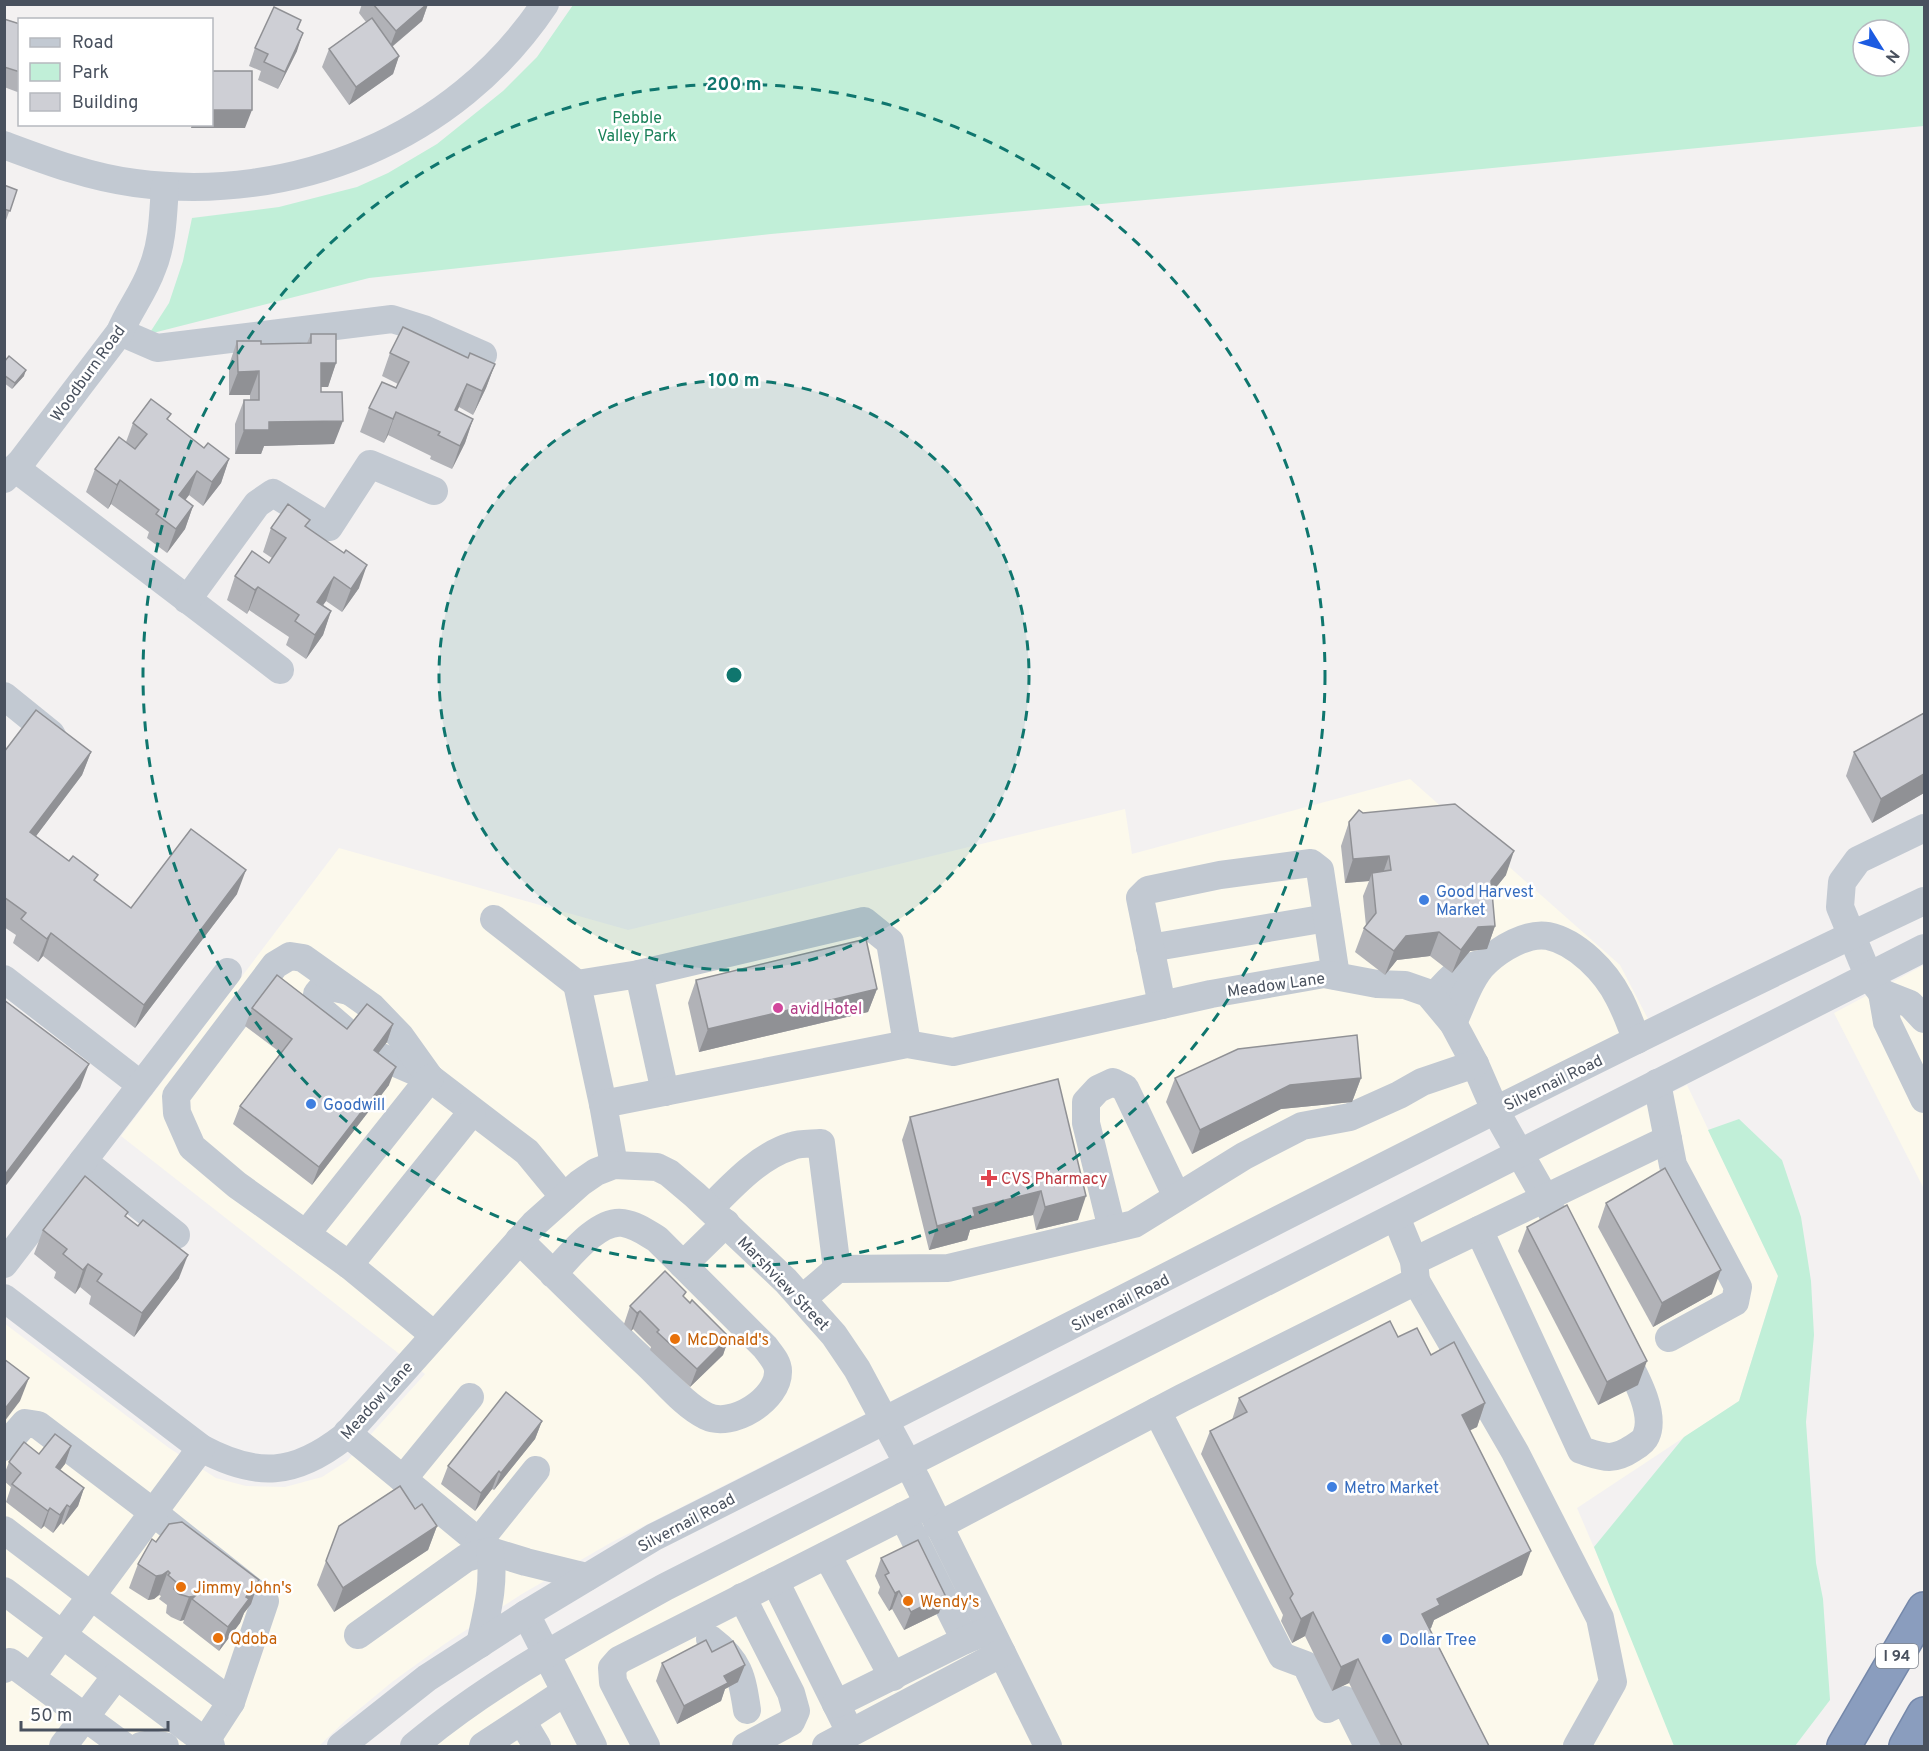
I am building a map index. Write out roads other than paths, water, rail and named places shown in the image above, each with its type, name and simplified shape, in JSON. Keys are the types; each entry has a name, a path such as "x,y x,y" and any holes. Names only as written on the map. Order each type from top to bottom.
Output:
{"highway":[{"name":"I 94","path":"1844,1746 1924,1609"},
{"path":"1831,1746 1870,1703"},
{"path":"1906,1746 1924,1714"}],"street":[{"path":"4,145 93,175 134,183 214,187 243,185 302,175 355,158 408,133 446,109 497,64 531,25 545,4"},
{"name":"Woodburn Road","path":"10,474 120,332 153,268 162,233 165,186"},
{"path":"120,332 157,348 392,319 424,329 483,355"},
{"path":"187,600 257,504 273,493 329,527 370,464 434,491"},
{"path":"10,474 187,600 280,670"},
{"path":"5,697 51,734 58,748"},
{"path":"1924,828 1858,860 1842,882 1840,907 1875,984 1887,1022 1924,1100"},
{"path":"1162,1005 1140,898 1148,890 1220,875 1311,862 1320,870 1336,976"},
{"name":"Silvernail Road","path":"341,1746 427,1678 526,1614 654,1537 1495,1110 1737,990 1924,901"},
{"path":"1150,948 1327,918"},
{"path":"494,919 577,984 614,1165"},
{"path":"577,984 639,974 864,921 890,942 907,1044 603,1104"},
{"path":"1453,1023 1474,979 1485,963 1513,943 1548,936 1587,955 1618,996 1637,1040"},
{"path":"414,1746 476,1700 546,1654 665,1587 1657,1083 1875,984 1924,948"},
{"path":"434,1335 349,1264 237,1185 192,1147 177,1113 176,1096 275,965 290,956 303,958 372,1007 400,1036 430,1078 527,1152 564,1197"},
{"path":"1433,998 1450,978 1468,965 1485,963"},
{"path":"4,1264 228,972"},
{"path":"264,980 282,972 297,974 306,984 319,1008 350,1035"},
{"path":"639,974 665,1092"},
{"name":"Meadow Lane","path":"907,1044 953,1052 1211,994 1324,974 1377,984 1405,985 1428,993 1453,1023 1475,1064 1495,1110 1545,1198 1581,1270"},
{"path":"4,979 141,1085"},
{"path":"1875,984 1910,1004 1924,1019"},
{"path":"319,1008 317,994 322,988 331,987 349,991"},
{"path":"377,1055 430,1078"},
{"path":"802,1299 837,1269 948,1268 1134,1224 1244,1156 1302,1126 1350,1117 1422,1082 1475,1064"},
{"path":"306,1234 430,1078"},
{"path":"1112,1229 1086,1123 1086,1102 1098,1089 1113,1082 1125,1088 1177,1197"},
{"path":"1657,1083 1673,1165 1738,1287 1735,1302 1669,1338"},
{"path":"349,1264 472,1112"},
{"path":"646,1746 613,1682 612,1668 619,1660 708,1640 742,1598 827,1555 1157,1412 1415,1271 1479,1230 1668,1139"},
{"path":"683,1265 742,1176 769,1157 793,1146 820,1143 837,1269"},
{"path":"83,1161 176,1235"},
{"name":"Meadow Lane","path":"4,1298 201,1448 225,1461 243,1467 272,1470 300,1463 324,1452 347,1433 519,1240 580,1183 596,1172 614,1165 657,1167"},
{"name":"Marshview Street","path":"657,1167 669,1173 718,1215 802,1299 834,1335 857,1369 908,1464 923,1515 985,1641 1048,1746"},
{"path":"1396,1217 1415,1271 1515,1452 1600,1618 1613,1682 1577,1746"},
{"path":"519,1240 553,1274 689,1405 706,1416 717,1420 730,1419 747,1412 765,1399 778,1373 776,1363 765,1347 657,1239 639,1228 614,1223 593,1232 553,1274"},
{"path":"1479,1230 1581,1450 1610,1459 1625,1453 1646,1438 1649,1425 1640,1386 1611,1329"},
{"path":"403,1479 470,1397"},
{"path":"1157,1412 1282,1656 1306,1665 1327,1708 1345,1700 1368,1746"},
{"path":"4,1447 25,1423 38,1425 265,1601 231,1702 208,1744 4,1591"},
{"path":"347,1433 484,1546 526,1562 587,1577"},
{"path":"124,1746 18,1673 63,1635 201,1448"},
{"path":"358,1635 484,1546 536,1470"},
{"path":"4,1530 231,1702"},
{"path":"480,1644 491,1594 493,1570 484,1546"},
{"path":"827,1555 893,1677"},
{"path":"775,1581 836,1704 838,1740"},
{"path":"708,1640 728,1653 743,1680 754,1742 791,1722 796,1711 791,1693 742,1598"},
{"path":"526,1614 593,1746"},
{"path":"836,1704 893,1677 985,1641"},
{"path":"838,1740 985,1641"},
{"path":"63,1746 116,1676"},
{"path":"728,1688 747,1710"},
{"path":"483,1746 565,1692"},
{"path":"522,1721 537,1746"},
{"path":"141,1746 151,1744 165,1746"}],"place":[{"name":"Good Harvest Market","path":"1424,900"},
{"name":"avid Hotel","path":"778,1008"},
{"name":"Goodwill","path":"311,1104"},
{"name":"CVS Pharmacy","path":"989,1178"},
{"name":"McDonald's","path":"675,1339"},
{"name":"Metro Market","path":"1332,1487"},
{"name":"Jimmy John's","path":"181,1587"},
{"name":"Wendy's","path":"908,1601"},
{"name":"Qdoba","path":"218,1638"},
{"name":"Dollar Tree","path":"1387,1639"}],"park label":[{"name":"Pebble Valley Park","path":"637,126"}]}
